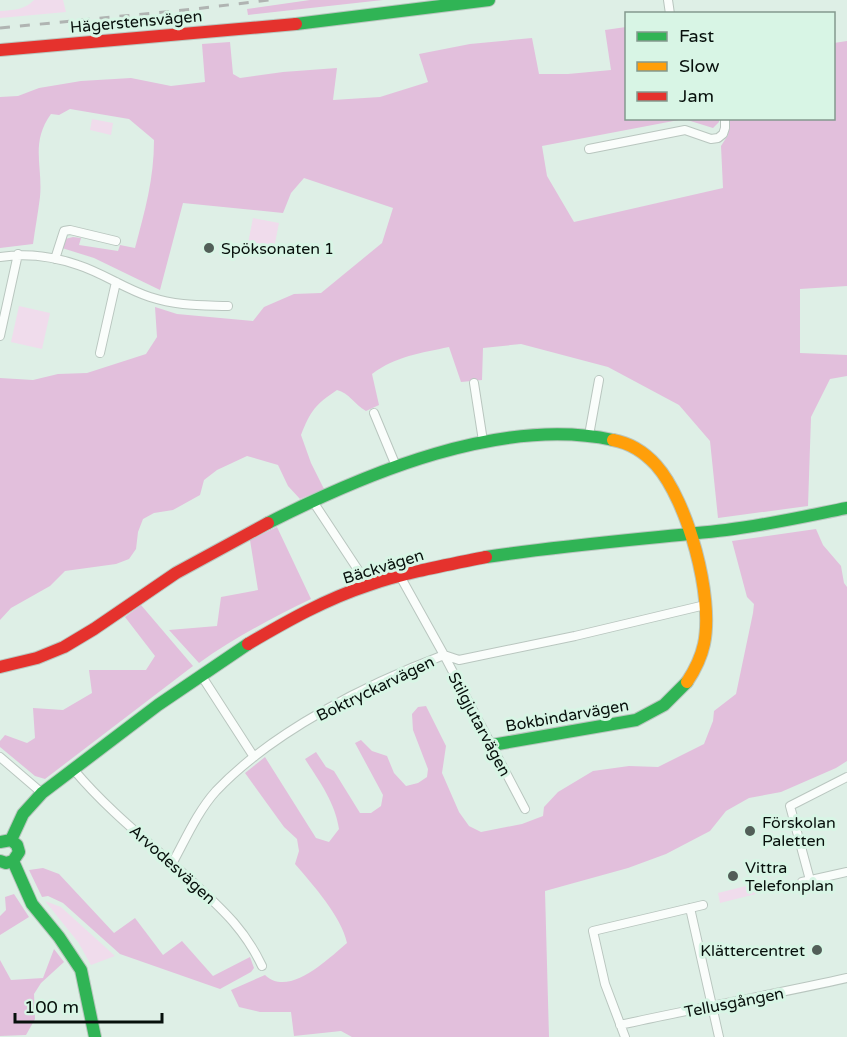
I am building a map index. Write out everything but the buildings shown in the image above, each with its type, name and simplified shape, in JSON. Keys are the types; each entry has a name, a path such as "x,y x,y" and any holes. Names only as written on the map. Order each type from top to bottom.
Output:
{"street":[{"name":"Hägerstensvägen","path":"0,50 325,22 489,0"},
{"path":"589,150 685,130 711,139 718,138 726,128 725,120"},
{"path":"55,258 64,231 116,241"},
{"path":"0,336 18,254"},
{"path":"0,257 18,254 55,258 78,265 148,297 178,305 228,306"},
{"path":"100,353 116,282"},
{"path":"589,435 599,380"},
{"path":"474,383 483,441"},
{"path":"374,413 396,466"},
{"name":"Bokbindarvägen","path":"0,667 48,654 71,643 206,555 312,500 396,466 483,441 589,435 619,441 646,456 661,471 674,492 691,534 705,605 705,640 699,662 687,684 672,700 649,715 636,720 492,745"},
{"path":"312,500 368,585"},
{"name":"Bäckvägen","path":"6,841 23,814 42,793 201,675 295,617 368,585 432,568 494,556 621,540 691,534 808,518 847,508"},
{"name":"Stilgjutarvägen","path":"400,576 525,809"},
{"name":"Boktryckarvägen","path":"173,862 215,792 254,757 322,712 444,655 459,660 575,636 705,605"},
{"path":"201,675 254,757"},
{"path":"0,758 42,793"},
{"name":"Arvodesvägen","path":"74,770 99,798 173,862 231,917 254,948 262,966"},
{"path":"847,777 790,806 806,881 847,872"},
{"path":"0,861 6,863 18,856 18,848 6,841"},
{"path":"13,861 32,904 81,970 95,1037"},
{"path":"625,1037 606,984 593,931 703,905"},
{"path":"690,908 719,1037"},
{"name":"Tellusgången","path":"620,1025 847,978"}],"shaded area":[{"path":"34,0 63,0 66,12 0,18 0,11 23,8"},
{"path":"310,0 383,0 248,15 247,9"},
{"path":"625,27 625,120 679,120 542,146 547,176 574,222 723,188 721,146 728,135 730,120 835,120 835,43 847,41 847,286 800,289 800,353 847,355 847,376 830,379 811,417 808,506 718,518 710,441 679,405 608,367 521,344 483,348 482,380 461,382 449,347 400,359 372,374 379,405 366,411 337,390 314,409 301,435 324,489 300,499 288,486 278,465 247,456 217,470 204,480 200,495 173,510 154,513 143,519 138,532 136,549 129,559 116,564 65,571 50,586 11,608 0,620 0,378 33,380 58,374 87,373 146,354 157,337 155,307 177,314 253,321 264,307 294,294 321,293 382,243 393,208 304,178 291,193 283,213 183,203 160,290 94,258 62,248 65,239 73,237 81,238 79,245 118,251 120,245 135,248 148,194 154,154 154,140 129,119 70,109 59,115 51,114 41,135 39,145 40,197 33,244 0,248 0,97 18,96 39,88 81,81 131,78 171,86 205,82 202,44 230,42 233,74 240,78 337,68 333,100 380,97 428,82 419,54 470,44 532,38 539,74 611,70 605,30"},
{"path":"92,119 113,123 111,135 90,130"},
{"path":"687,120 719,120 713,128"},
{"path":"253,218 279,223 273,253 247,248"},
{"path":"19,306 50,313 42,349 11,342"},
{"path":"277,527 311,599 226,645 199,663 169,630 217,626 221,597 258,590 250,540"},
{"path":"816,529 823,545 841,566 847,587 847,761 781,792 749,798 726,811 710,831 666,854 628,868 545,891 549,1037 352,1037 341,1031 294,1036 291,1012 260,1012 239,1007 231,990 265,975 275,981 285,982 296,979 308,974 347,943 333,912 295,864 299,851 297,839 284,827 245,773 265,757 316,838 329,842 339,829 337,819 326,792 305,759 316,752 326,767 334,771 360,813 371,813 381,806 383,795 355,743 361,740 372,751 387,756 394,773 406,786 418,783 427,777 428,769 413,730 412,714 418,707 426,706 446,746 442,773 459,812 469,826 481,832 522,824 543,816 544,807 558,792 593,771 629,766 658,767 704,744 713,721 714,711 736,694 754,604 747,597 732,541"},
{"path":"141,605 193,666 45,779 35,776 0,747 0,741 5,735 27,743 35,738 33,708 63,710 92,693 89,670 146,670 155,656 125,617"},
{"path":"43,868 59,874 114,933 135,918 163,955 182,941 213,976 250,957 254,968 251,972 220,989 120,954 63,903 48,896 42,897 29,870"},
{"path":"770,880 772,890 720,903 718,893"},
{"path":"14,894 29,917 0,935 0,916 6,910 5,897"},
{"path":"45,901 61,907 115,956 91,965 78,942"},
{"path":"54,949 64,962 41,983 34,994 35,1019 26,1035 0,1036 0,960 11,980 43,978"}],"railway":[{"path":"0,28 269,0"}],"traffic: fast":[{"path":"296,24 489,0"},
{"path":"268,523 306,504 391,468 481,443 526,436 570,435 613,440"},
{"path":"486,557 741,528 847,508"},
{"path":"11,840 23,814 42,793 158,705 248,644"},
{"path":"492,745 636,720 664,705 687,682"},
{"path":"0,842 11,840 17,845 19,852 13,861 6,863 0,861"},
{"path":"13,861 32,904 59,937 81,970 95,1037"}],"traffic: slow":[{"path":"613,440 637,449 656,465 668,481 678,502 696,550 702,576 706,624 701,654 687,682"}],"traffic: jam":[{"path":"0,50 296,24"},
{"path":"0,667 37,658 64,647 176,573 268,523"},
{"path":"248,644 307,611 383,580 486,557"}],"place":[{"name":"Spöksonaten 1","path":"209,248"},
{"name":"Förskolan Paletten","path":"750,831"},
{"name":"Vittra Telefonplan","path":"733,876"},
{"name":"Klättercentret","path":"817,950"}]}
